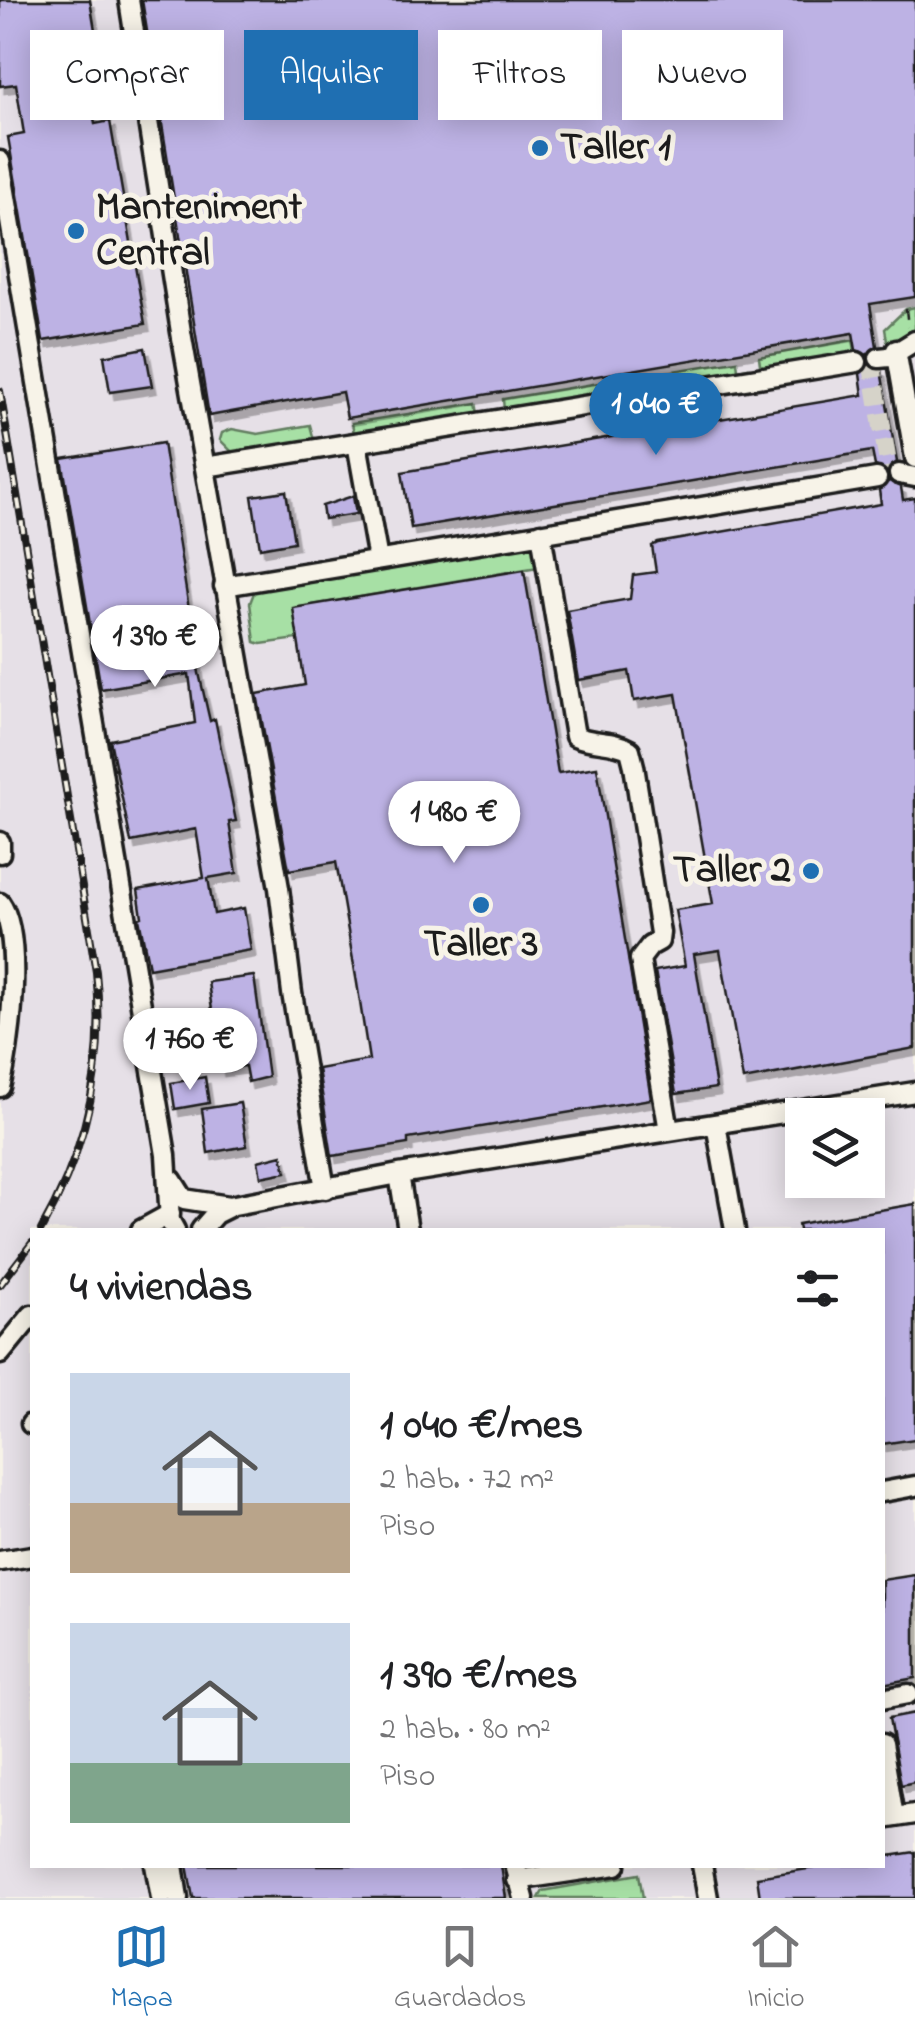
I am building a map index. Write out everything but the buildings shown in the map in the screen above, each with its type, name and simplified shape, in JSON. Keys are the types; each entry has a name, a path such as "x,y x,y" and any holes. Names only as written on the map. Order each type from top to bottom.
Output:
{"lane":[{"path":"129,0 224,586 279,888 325,1189"},
{"path":"0,161 177,1214"},
{"path":"900,346 915,458"},
{"path":"205,467 858,362"},
{"path":"356,443 378,560"},
{"path":"224,586 877,478"},
{"path":"541,534 575,736 620,744 630,750 660,933 659,941 640,959 669,1131"},
{"path":"0,842 0,853"},
{"path":"0,903 11,933 13,992 0,1087"},
{"path":"155,1228 177,1214 399,1174 915,1092"},
{"path":"716,1124 735,1228"},
{"path":"399,1174 408,1228"},
{"path":"203,1227 229,1206"},
{"path":"146,1228 177,1214 204,1209 203,1227"},
{"path":"0,1354 30,1320"},
{"path":"885,1491 915,1486"},
{"path":"0,1561 30,1556"},
{"path":"885,1698 908,1694"},
{"path":"885,1781 888,1818 915,1814"},
{"path":"156,1868 161,1898"},
{"path":"173,1868 178,1898"},
{"path":"519,1881 598,1868"},
{"path":"703,1868 708,1898"}],"path":[{"path":"900,346 906,309"}],"shaded area":[{"path":"0,0 915,0 915,1898 0,1898"}],"green space":[{"path":"915,307 915,336 889,352 885,329 906,309"},
{"path":"853,340 856,355 761,372 759,357"},
{"path":"737,361 738,370 748,368 749,374 634,394 633,388 643,386 641,376"},
{"path":"617,380 619,395 504,410 503,399"},
{"path":"477,403 480,419 355,438 352,423"},
{"path":"310,425 314,440 347,434 347,440 235,455 220,440 222,433 232,429 258,434"},
{"path":"526,542 535,550 538,567 294,608 298,639 255,642 250,603 255,590"},
{"path":"639,1874 643,1898 539,1898 543,1891"}],"tunnel":[{"path":"871,360 890,475"}],"railway":[{"path":"0,391 96,972 98,1006 90,1106 70,1169 42,1228"},
{"path":"0,1285 30,1246"}],"place":[{"name":"Taller 1","path":"540,148"},
{"name":"Manteniment Central","path":"76,231"},
{"name":"Taller 2","path":"811,871"},
{"name":"Taller 3","path":"481,905"}]}
